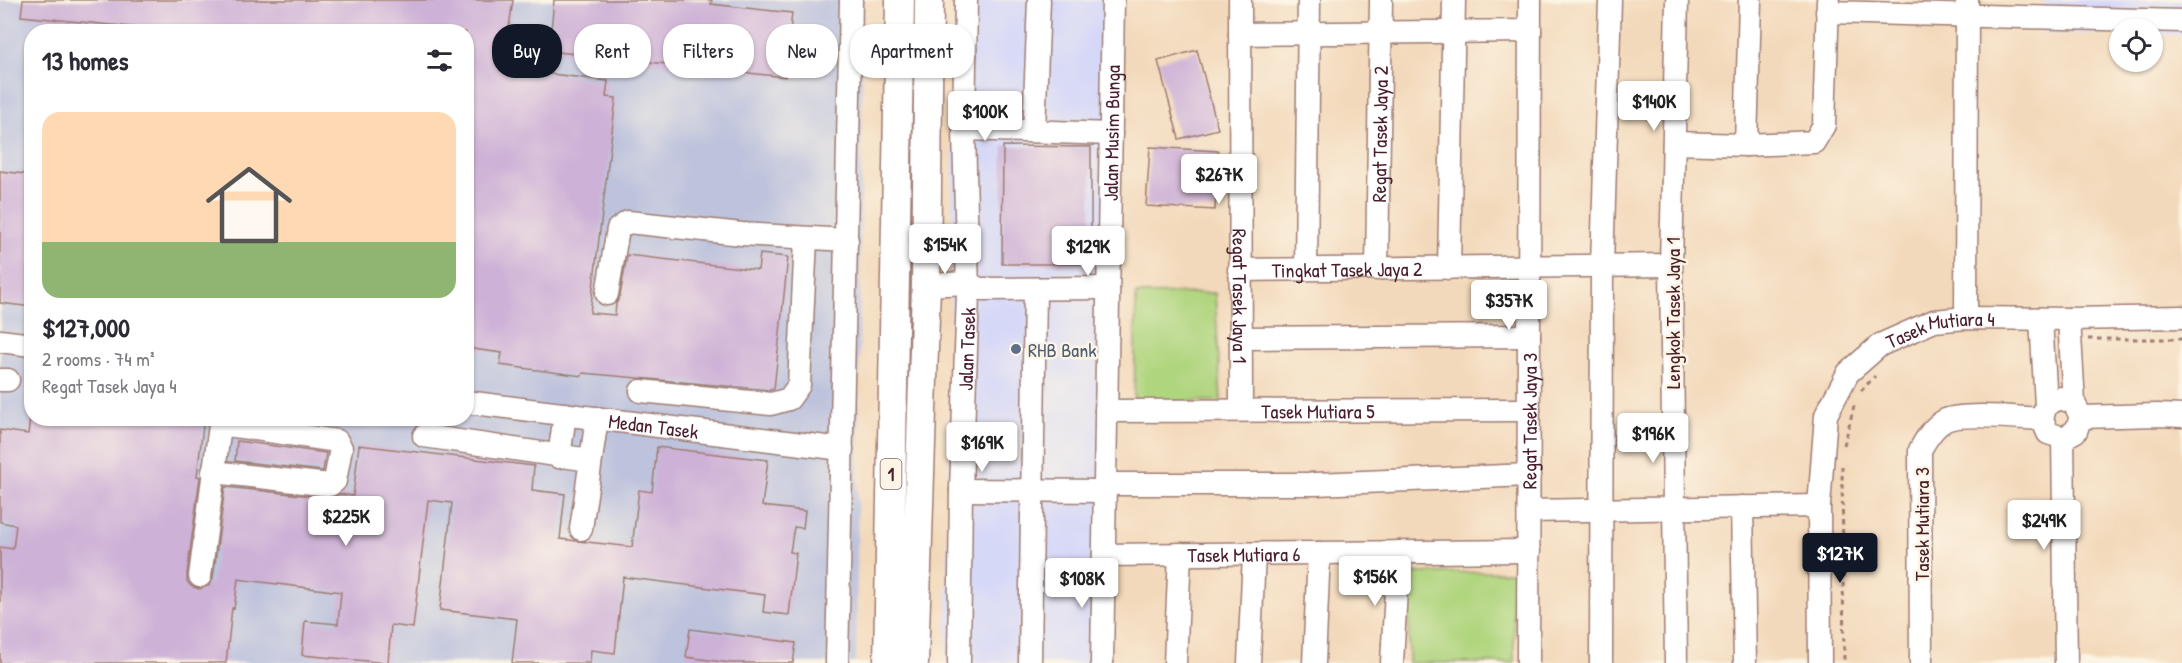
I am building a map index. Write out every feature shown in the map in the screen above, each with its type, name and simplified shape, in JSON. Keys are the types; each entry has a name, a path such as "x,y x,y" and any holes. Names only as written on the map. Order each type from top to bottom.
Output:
{"main road":[{"name":"1","path":"888,663 900,0"},
{"name":"1","path":"914,663 929,0"},
{"path":"892,370 901,361 906,301 923,291 902,272 895,243"}],"street":[{"path":"837,663 851,0"},
{"name":"Jalan Tasek","path":"959,663 961,490 972,289 964,129 966,0"},
{"path":"1034,131 1039,0"},
{"name":"Jalan Musim Bunga","path":"1102,663 1113,0"},
{"name":"Regat Tasek Jaya 1","path":"1240,0 1241,410"},
{"path":"1306,269 1309,0"},
{"name":"Regat Tasek Jaya 2","path":"1377,268 1382,0"},
{"path":"1449,268 1454,0"},
{"name":"Regat Tasek Jaya 3","path":"1528,663 1530,0"},
{"path":"1601,663 1602,266 1610,0"},
{"name":"Lengkok Tasek Jaya 1","path":"1676,663 1671,265 1677,0"},
{"path":"1746,146 1750,0"},
{"path":"1674,143 1746,146 1814,142 1824,125 1828,6 2131,10 2182,21"},
{"path":"1966,8 1966,318"},
{"path":"1240,34 1530,31"},
{"path":"964,129 1111,134"},
{"path":"607,294 618,229 628,222 806,239 847,240"},
{"path":"641,391 771,404 789,399 799,385 806,239"},
{"name":"Tingkat Tasek Jaya 2","path":"1239,270 1671,265"},
{"path":"923,291 1108,288"},
{"path":"1030,663 1035,289"},
{"name":"Tasek Mutiara 4","path":"1820,663 1819,506 1826,414 1848,373 1880,345 1934,321 1966,318 2041,319 2070,329 2182,316"},
{"path":"2041,319 2044,412 2048,433 2062,438 2076,431 2078,410 2070,329"},
{"path":"1240,338 1529,336"},
{"path":"0,341 24,344"},
{"path":"2044,412 2060,398 2078,410 2182,416"},
{"name":"Medan Tasek","path":"474,403 842,449"},
{"name":"Tasek Mutiara 5","path":"1106,411 1529,410"},
{"name":"Tasek Mutiara 3","path":"1921,663 1920,450 1928,435 1944,420 2044,412"},
{"path":"559,457 565,414"},
{"path":"581,529 597,418"},
{"path":"200,576 219,426"},
{"path":"213,472 330,485 335,481 341,448 337,441 245,426"},
{"path":"424,436 590,460"},
{"path":"2062,438 2066,663"},
{"path":"961,490 1032,491 1105,487 1316,484 1529,474"},
{"path":"1529,510 1819,506"},
{"path":"1742,507 1745,663"},
{"name":"Tasek Mutiara 6","path":"1104,555 1529,551"},
{"path":"1392,663 1398,552"},
{"path":"1314,663 1319,553"},
{"path":"1175,663 1180,554"},
{"path":"1249,663 1254,554"}],"path":[{"path":"2070,329 2182,339"},
{"path":"1842,452 1857,395 1882,370"},
{"path":"1842,464 1844,663"}],"shaded area":[{"path":"0,0 863,0 863,24 850,24 850,78 862,78 856,663 0,663"},
{"path":"955,0 1121,0 1110,663 946,663 954,78 974,78 974,24 955,24"},
{"path":"2044,0 2182,0 2182,35 2163,35 2163,18 2109,18 2109,34 2043,34"}],"green space":[{"path":"1215,293 1221,401 1134,402 1136,294"},
{"path":"1513,572 1514,663 1409,663 1408,573"}],"building":[{"path":"23,0 513,0 509,24 492,24 492,78 562,78 562,75 608,81 606,97 616,98 590,313 615,315 627,255 758,270 760,254 788,257 774,389 583,373 582,376 500,365 502,353 474,349 474,24 101,24 21,16"},
{"path":"554,0 712,0 711,4 792,13 791,24 766,24 766,75 754,74 754,24 663,24 663,64 651,62 651,24 574,24 574,54 562,52 562,24 552,24"},
{"path":"1197,50 1218,129 1179,139 1158,61"},
{"path":"1003,146 1091,147 1091,264 1002,264"},
{"path":"1150,147 1218,151 1215,210 1146,206"},
{"path":"0,171 24,174 24,306 0,303"},
{"path":"29,426 203,426 197,476 200,477 187,574 187,581 191,586 199,589 210,585 213,578 225,487 329,498 340,494 353,496 359,445 534,466 532,490 565,494 560,539 632,547 639,490 652,492 657,447 768,460 762,506 805,511 803,528 794,527 790,552 796,553 789,615 763,612 765,595 623,577 615,653 591,650 590,663 512,663 517,619 440,610 452,503 428,500 413,628 391,625 388,663 302,655 305,621 338,624 341,592 238,579 234,609 232,608 226,663 0,663 0,547 13,549 16,525 0,522 0,430 28,434"},
{"path":"237,441 326,453 323,471 235,461"},
{"path":"690,629 796,643 793,663 731,663 686,657"}],"place":[{"name":"RHB Bank","path":"1016,349"}]}
